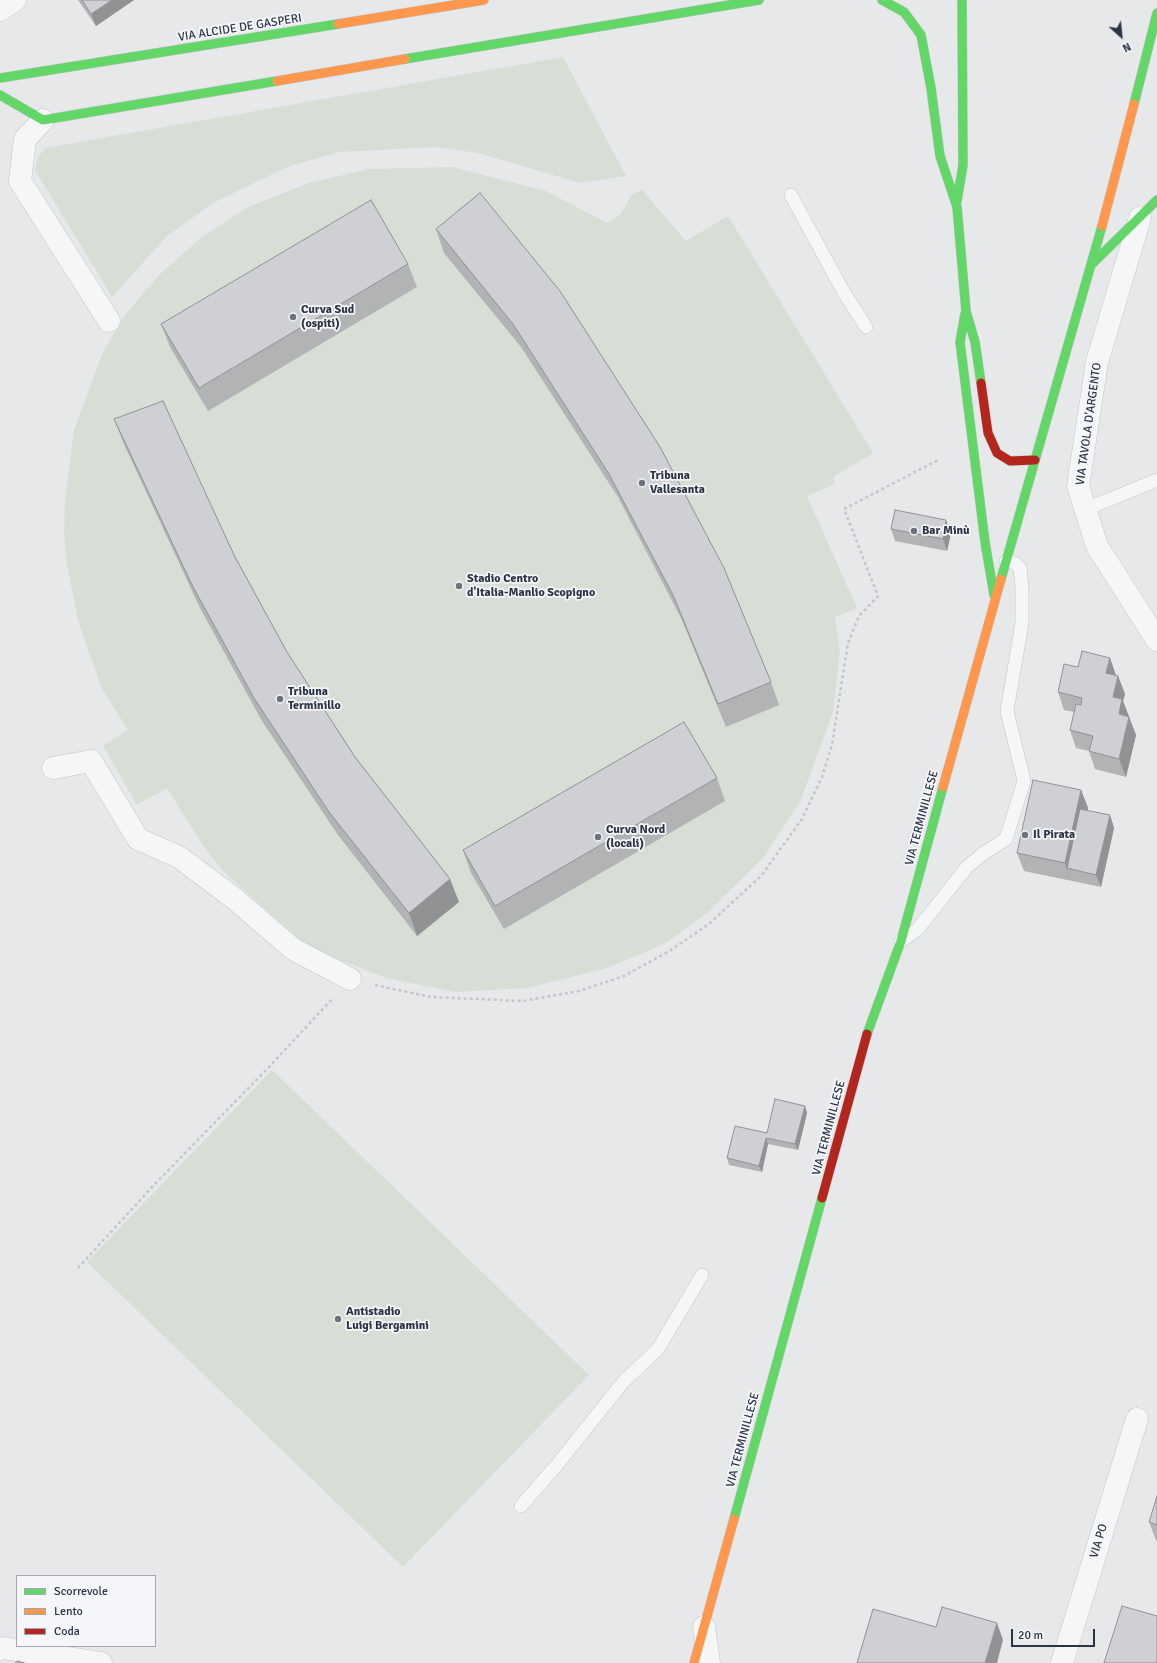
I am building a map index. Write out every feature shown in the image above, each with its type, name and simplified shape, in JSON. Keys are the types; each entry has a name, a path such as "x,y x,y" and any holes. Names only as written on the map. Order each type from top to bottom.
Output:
{"street":[{"path":"0,10 15,0"},
{"name":"VIA ALCIDE DE GASPERI","path":"0,78 484,0"},
{"path":"108,321 20,181 25,139 43,120 759,0"},
{"path":"882,0 904,12 920,35 931,88 940,156 957,207"},
{"path":"962,0 963,165 957,207 966,311 975,342 988,434 991,443 997,453 1010,461 1034,460"},
{"name":"VIA TERMINILLESE","path":"694,1663 870,1023 901,940 1034,460 1092,264 1157,13"},
{"path":"0,95 43,120"},
{"path":"1092,264 1157,200"},
{"name":"VIA TAVOLA D'ARGENTO","path":"1140,218 1097,362 1078,486 1097,546 1157,640"},
{"path":"966,311 960,342 979,484 985,542 995,601"},
{"path":"53,768 91,761 138,839 179,858 235,900 293,949 350,979"},
{"name":"VIA PO","path":"1062,1663 1137,1419"},
{"path":"704,1627 709,1663"},
{"path":"0,1649 3,1648 100,1663"}],"lane":[{"path":"791,195 843,291 866,327"},
{"path":"1086,509 1157,480"},
{"path":"901,940 917,930 967,867 1006,839 1024,781 1007,711 1022,623 1022,587 1020,568 1015,563 1006,561"},
{"path":"521,1506 556,1466 624,1381 658,1349 702,1274"}],"path":[{"path":"78,1268 153,1186 269,1067 350,979 431,997 523,1001 579,991 624,976 671,950 709,924 761,876 802,819 822,777 832,745 848,643 859,616 878,596 844,509 938,460"}],"shaded area":[{"path":"563,57 626,176 580,183 478,153 434,147 339,152 287,167 213,203 167,236 112,297 35,170 38,157 45,148"},
{"name":"Stadio Centro d'Italia-Manlio Scopigno","path":"452,167 546,191 607,223 621,214 632,194 642,190 686,241 728,216 873,453 833,477 835,484 807,496 857,608 835,617 840,651 833,712 800,802 763,858 708,912 666,943 607,968 528,988 455,992 386,978 309,948 224,872 206,850 167,788 137,805 103,746 128,730 101,687 78,620 67,564 64,533 65,502 74,430 103,352 125,315 159,275 202,237 248,207 309,183 369,169"},
{"name":"Antistadio Luigi Bergamini","path":"272,1070 589,1375 403,1567 87,1262"}],"building":[{"path":"82,0 112,0 91,14"},
{"name":"Tribuna Vallesanta","path":"480,193 560,291 660,447 724,568 771,682 718,704 673,595 609,474 513,324 436,229"},
{"name":"Curva Sud (ospiti)","path":"371,200 408,264 199,388 161,324"},
{"name":"Tribuna Terminillo","path":"163,401 235,557 287,652 355,757 450,879 409,913 329,812 254,698 192,585 114,419"},
{"path":"895,510 946,520 943,539 891,529"},
{"path":"1082,651 1110,658 1106,673 1118,676 1113,697 1122,699 1119,714 1129,717 1119,759 1089,751 1093,736 1070,730 1076,704 1081,705 1082,698 1058,692 1064,664 1078,667"},
{"name":"Curva Nord (locali)","path":"684,722 717,778 495,906 463,850"},
{"path":"1033,780 1081,790 1065,863 1017,853"},
{"path":"1080,809 1110,815 1096,875 1067,868"},
{"path":"775,1099 805,1106 795,1144 766,1138 759,1166 727,1158 735,1126 767,1133"},
{"path":"1157,1496 1157,1525 1149,1522"},
{"path":"1122,1606 1157,1616 1157,1663 1104,1663"},
{"path":"942,1607 997,1623 985,1663 857,1663 873,1609 936,1627"}],"traffic: fast":[{"path":"405,59 759,0"},
{"path":"882,0 904,12 921,35 931,88 940,156 957,207 966,311 975,342 981,383"},
{"path":"957,201 963,165 962,0"},
{"path":"1134,104 1157,13"},
{"path":"0,78 338,24"},
{"path":"0,95 43,120 277,81"},
{"path":"1092,264 1157,200"},
{"path":"1001,579 1102,226"},
{"path":"965,314 960,342 985,542 994,595"},
{"path":"867,1034 901,941 943,787"},
{"path":"734,1519 822,1198"}],"traffic: slow":[{"path":"338,24 484,0"},
{"path":"277,81 405,59"},
{"path":"1102,226 1134,104"},
{"path":"943,787 1001,579"},
{"path":"694,1663 734,1519"}],"traffic: jam":[{"path":"981,383 988,433 997,453 1010,461 1035,460"},
{"path":"822,1198 867,1034"}],"place":[{"name":"Curva Sud (ospiti)","path":"293,317"},
{"name":"Tribuna Vallesanta","path":"642,483"},
{"name":"Bar Minù","path":"914,531"},
{"name":"Stadio Centro d'Italia-Manlio Scopigno","path":"459,586"},
{"name":"Tribuna Terminillo","path":"280,699"},
{"name":"Il Pirata","path":"1025,835"},
{"name":"Curva Nord (locali)","path":"598,837"},
{"name":"Antistadio Luigi Bergamini","path":"338,1319"}]}
